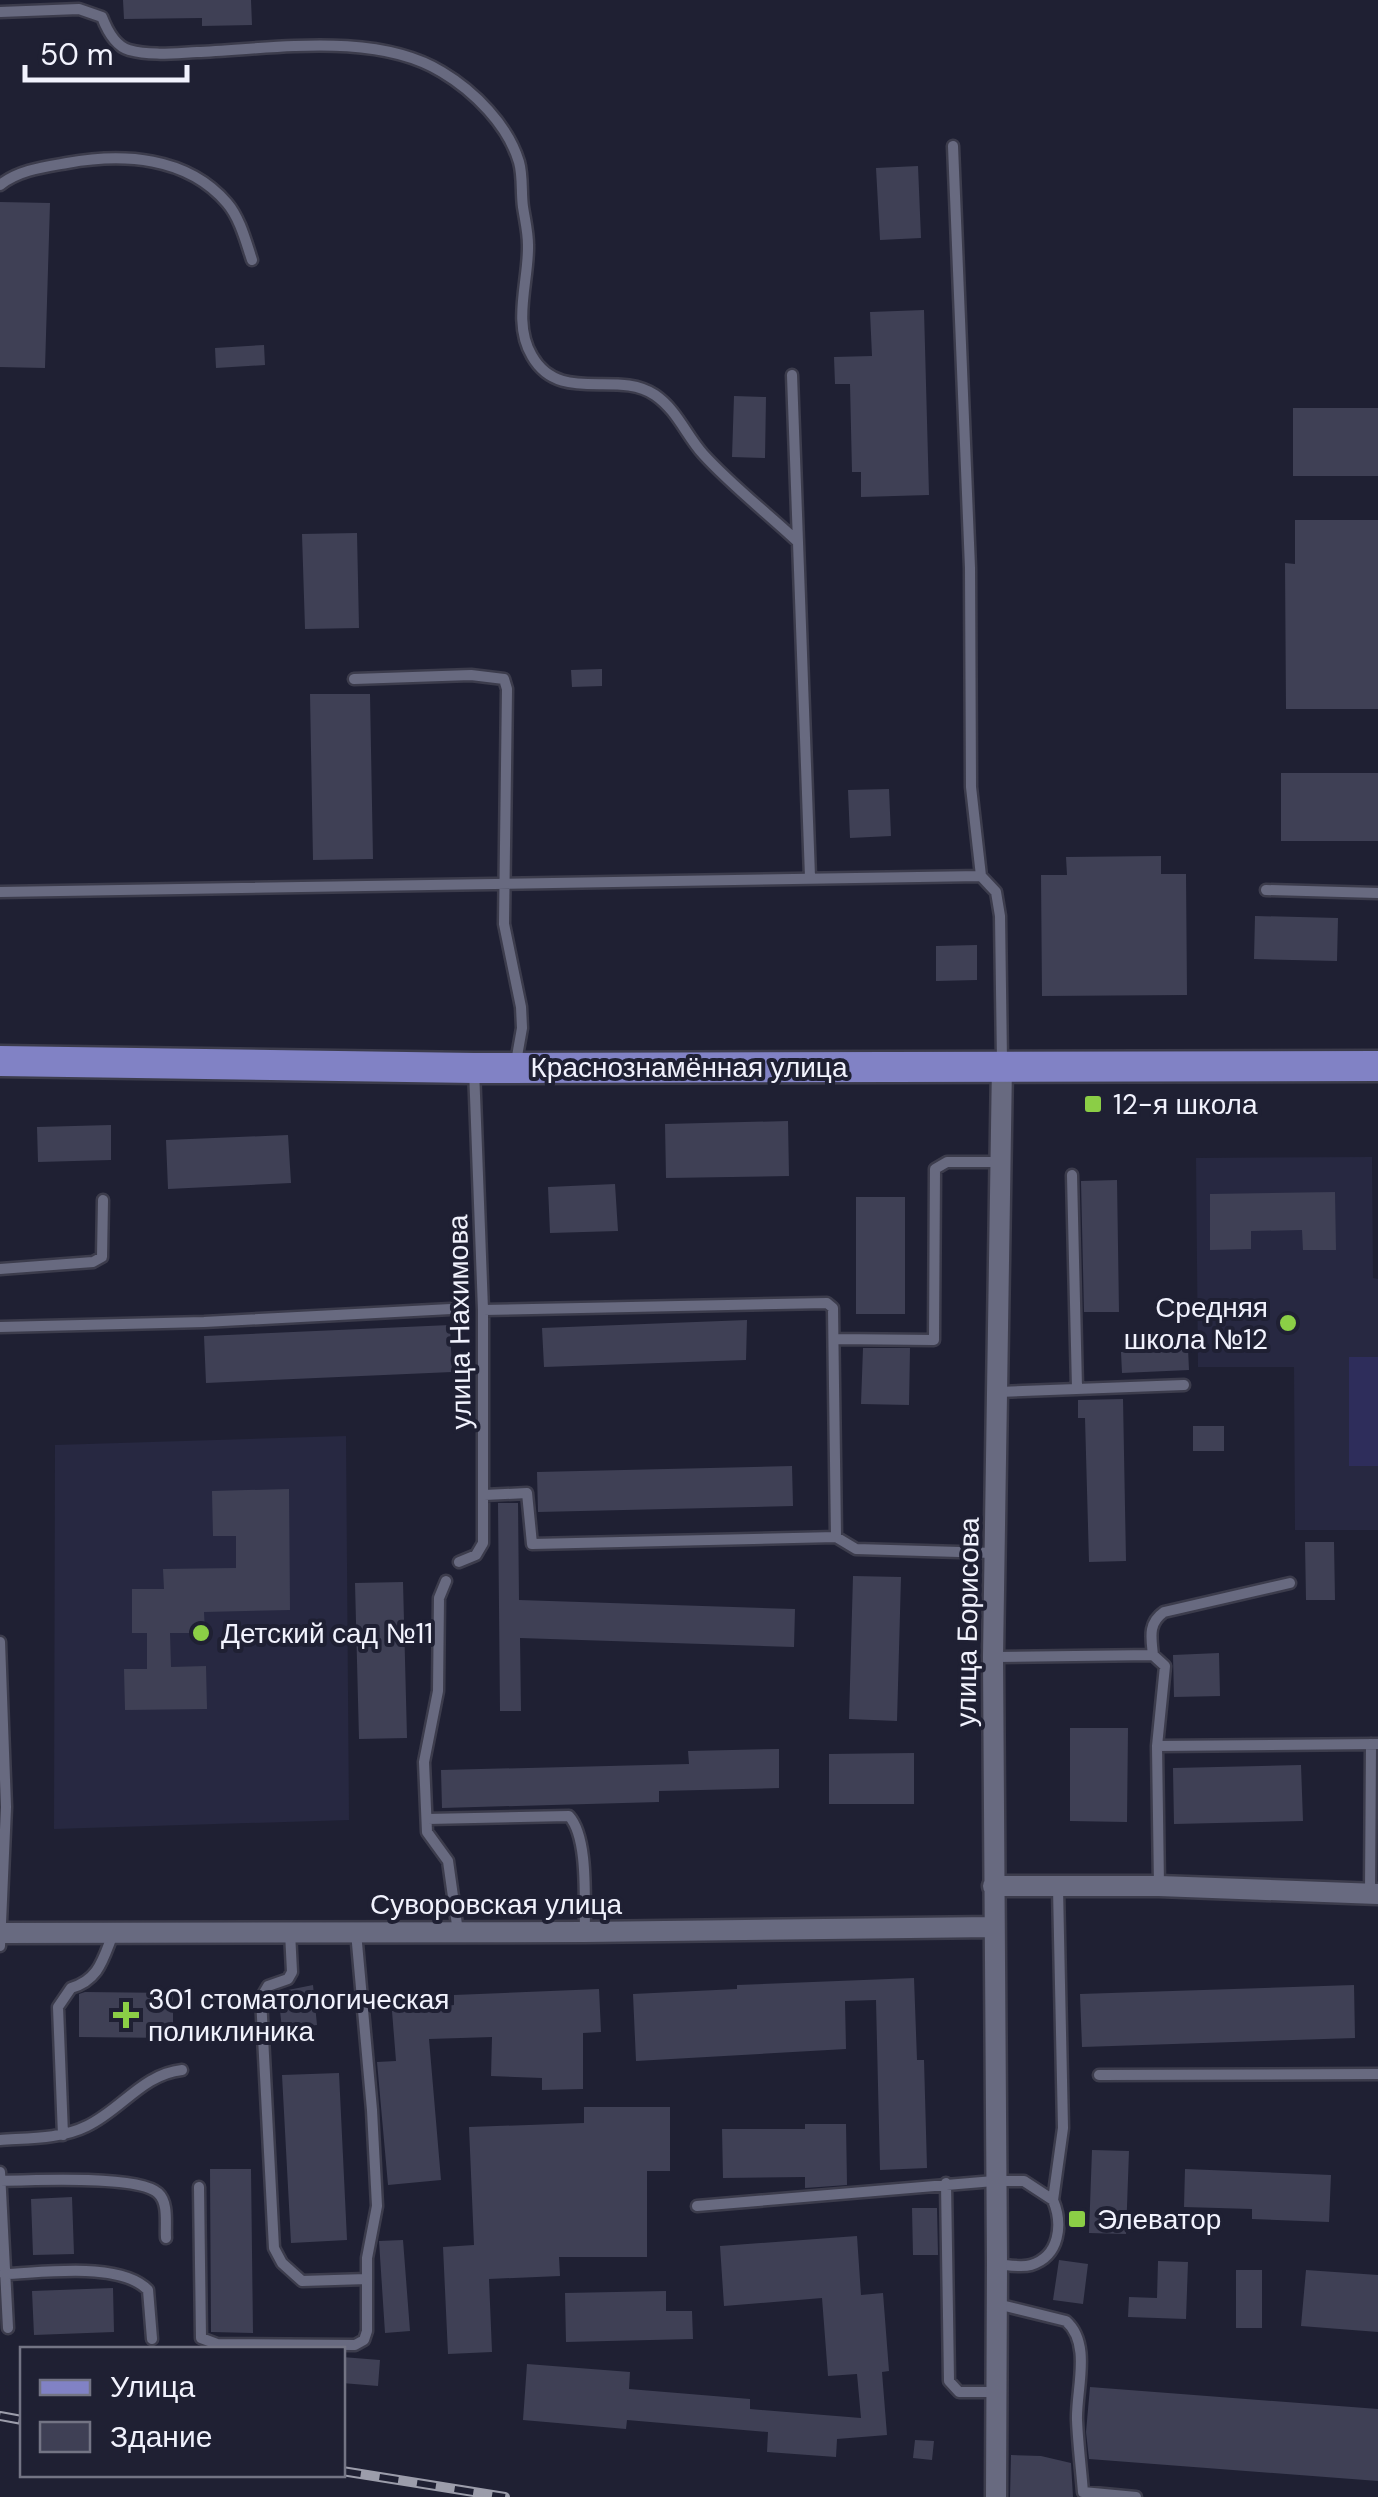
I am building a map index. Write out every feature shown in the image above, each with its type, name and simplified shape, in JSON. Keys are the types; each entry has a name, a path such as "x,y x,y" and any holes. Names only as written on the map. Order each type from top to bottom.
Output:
{"main road":[{"name":"Краснознамённая улица","path":"0,1060 474,1068 1378,1066"}],"street":[{"name":"улица Борисова","path":"996,2497 992,1657 1002,1064"},
{"path":"993,1886 1160,1886 1374,1894"},
{"name":"Суворовская улица","path":"0,1933 585,1932 993,1926"}],"lane":[{"path":"0,12 79,9 102,17 109,35 126,50 158,54 345,46 400,53 424,61 464,86 504,132 519,162 528,245 522,292 524,338 532,358 570,386 624,385 654,394 672,411 702,453 797,541"},
{"path":"953,146 970,568 970,787 981,876 996,892 1000,916 1002,1064"},
{"path":"0,185 32,170 82,160 130,157 168,165 199,180 227,203 252,260"},
{"path":"792,375 810,877"},
{"path":"354,678 471,675 504,679 504,924 522,1028 514,1068"},
{"path":"0,892 981,876"},
{"path":"1266,890 1378,893"},
{"name":"улица Нахимова","path":"459,1562 476,1555 483,1543 483,1310 474,1068"},
{"path":"834,1339 934,1340 935,1168 947,1162 1000,1162"},
{"path":"1072,1175 1077,1388"},
{"path":"0,1269 93,1262 102,1257 103,1200"},
{"path":"483,1310 827,1303 832,1308 834,1339 836,1537"},
{"path":"0,1328 452,1309"},
{"path":"999,1392 1184,1386"},
{"path":"484,1495 527,1493 532,1544 836,1537 856,1549 995,1553"},
{"path":"446,1580 439,1598 438,1690 424,1762 428,1832 448,1861 458,1932"},
{"path":"1160,1886 1157,1746 1164,1666 1153,1654 1155,1618 1164,1612 1290,1584"},
{"path":"0,1642 6,1807 0,1946"},
{"path":"992,1657 1153,1654"},
{"path":"1157,1746 1374,1744 1374,1894"},
{"path":"427,1819 569,1816 577,1825 582,1852 585,1932"},
{"path":"997,2264 1028,2266 1046,2258 1059,2230 1053,2200 1063,2128 1058,1888"},
{"path":"290,1931 292,1972 288,1979 268,1986 261,1998 274,2248 282,2264 302,2281 367,2279"},
{"path":"199,2188 201,2338 206,2343 354,2345 364,2340 376,2206 356,1932"},
{"path":"63,2135 58,2007 71,1988 96,1975 113,1933"},
{"path":"0,2140 63,2135 85,2128 163,2072 182,2070"},
{"path":"1099,2075 1378,2074"},
{"path":"0,2172 8,2328"},
{"path":"1,2181 132,2183 155,2190 164,2201 166,2238"},
{"path":"697,2206 946,2183 1024,2181 1053,2200"},
{"path":"946,2183 949,2381 959,2392 996,2392"},
{"path":"4,2274 93,2271 137,2281 148,2290 152,2340"},
{"path":"997,2304 1066,2320 1074,2328 1081,2353 1077,2416 1084,2492 1136,2497"}],"shaded area":[{"name":"Средняя школа №12","path":"1372,1157 1373,1278 1378,1279 1378,1530 1295,1530 1294,1367 1198,1367 1196,1158"},
{"path":"1349,1357 1378,1357 1378,1466 1349,1466"},
{"name":"Детский сад №11","path":"346,1436 349,1820 54,1829 55,1445"}],"building":[{"path":"123,0 251,0 252,25 202,26 202,18 124,19"},
{"path":"918,166 921,238 880,240 876,168"},
{"path":"0,202 50,203 45,368 0,367"},
{"path":"924,310 929,495 861,497 861,472 852,472 850,384 835,384 834,357 872,356 870,312"},
{"path":"264,345 265,365 216,368 215,348"},
{"path":"734,396 766,397 765,458 732,457"},
{"path":"1293,408 1378,408 1378,476 1293,476"},
{"path":"1295,520 1378,520 1378,709 1286,709 1285,563 1295,564"},
{"path":"357,533 359,628 305,629 302,534"},
{"path":"602,669 602,686 572,687 571,670"},
{"path":"310,694 370,694 373,859 313,860"},
{"path":"1281,773 1378,773 1378,841 1281,841"},
{"path":"889,789 891,836 850,838 848,790"},
{"path":"1161,856 1161,874 1186,874 1187,995 1042,996 1041,875 1067,875 1066,857"},
{"path":"1255,916 1338,918 1337,961 1254,959"},
{"path":"977,945 977,980 936,981 936,946"},
{"path":"788,1121 789,1176 666,1178 665,1124"},
{"path":"111,1125 111,1160 38,1162 37,1127"},
{"path":"288,1135 291,1183 168,1189 166,1140"},
{"path":"1117,1180 1119,1312 1084,1312 1081,1181"},
{"path":"615,1184 618,1231 550,1233 548,1187"},
{"path":"1335,1192 1336,1250 1303,1250 1302,1230 1251,1231 1251,1249 1210,1250 1210,1194"},
{"path":"856,1197 905,1197 905,1314 856,1314"},
{"path":"747,1320 746,1360 544,1367 542,1328"},
{"path":"450,1325 452,1372 206,1383 204,1336"},
{"path":"863,1348 910,1348 909,1405 861,1404"},
{"path":"1188,1349 1189,1370 1122,1373 1121,1352"},
{"path":"1123,1399 1126,1561 1089,1562 1085,1418 1078,1418 1078,1400"},
{"path":"1193,1426 1224,1426 1224,1451 1193,1451"},
{"path":"792,1466 793,1506 538,1512 537,1472"},
{"path":"289,1489 290,1610 204,1612 205,1633 170,1633 171,1667 206,1666 207,1709 125,1710 124,1669 147,1669 147,1633 132,1633 132,1589 164,1589 163,1569 236,1568 236,1536 213,1536 212,1491"},
{"path":"498,1503 518,1503 519,1600 795,1609 794,1647 520,1638 521,1711 500,1711"},
{"path":"1305,1542 1334,1542 1335,1600 1306,1600"},
{"path":"853,1576 901,1577 897,1721 849,1719"},
{"path":"403,1582 407,1738 359,1739 355,1583"},
{"path":"1219,1653 1220,1696 1174,1697 1173,1655"},
{"path":"1070,1728 1128,1728 1127,1822 1070,1821"},
{"path":"779,1749 779,1788 659,1791 659,1802 442,1808 441,1770 689,1764 688,1751"},
{"path":"914,1753 914,1804 829,1804 829,1754"},
{"path":"1301,1765 1303,1821 1174,1824 1173,1768"},
{"path":"914,1978 917,2060 924,2060 927,2168 880,2170 876,2000 845,2001 846,2049 636,2061 633,1994 737,1989 737,1985"},
{"path":"313,1985 317,2025 282,2029 278,1992"},
{"path":"1354,1985 1355,2038 1082,2047 1080,1994"},
{"path":"599,1989 601,2032 583,2033 583,2089 542,2090 542,2078 491,2076 492,2037 429,2039 441,2180 388,2185 377,2062 396,2061 392,2011 454,2005 454,1995"},
{"name":"301 стоматологическая поликлиника","path":"173,1993 173,2038 79,2037 79,1994"},
{"path":"339,2073 347,2240 291,2243 282,2075"},
{"path":"584,2107 670,2107 670,2171 647,2171 647,2257 559,2257 560,2276 489,2279 492,2352 448,2354 443,2247 474,2245 469,2127 584,2123"},
{"path":"805,2124 846,2124 847,2185 805,2188 805,2177 723,2178 722,2129 805,2129"},
{"path":"1092,2150 1129,2151 1126,2234 1089,2233"},
{"path":"210,2169 251,2169 253,2333 211,2332"},
{"path":"1185,2169 1331,2175 1329,2222 1252,2219 1252,2209 1184,2207"},
{"path":"72,2197 74,2254 33,2255 31,2199"},
{"path":"912,2208 937,2208 938,2255 913,2255"},
{"path":"857,2236 861,2295 883,2293 889,2371 882,2372 887,2435 837,2439 836,2457 767,2452 768,2432 627,2420 626,2429 523,2420 527,2364 630,2372 629,2389 750,2399 750,2409 861,2418 857,2374 828,2376 822,2298 724,2306 720,2246"},
{"path":"403,2240 410,2331 385,2333 379,2241"},
{"path":"1059,2260 1088,2264 1083,2304 1053,2300"},
{"path":"1158,2261 1188,2262 1186,2319 1128,2317 1129,2297 1157,2298"},
{"path":"1236,2270 1262,2270 1262,2328 1236,2328"},
{"path":"1306,2270 1378,2275 1378,2332 1301,2326"},
{"path":"113,2288 114,2332 34,2335 32,2291"},
{"path":"666,2291 666,2311 692,2311 693,2339 566,2342 565,2293"},
{"path":"345,2357 380,2360 378,2386 345,2383"},
{"path":"1090,2387 1378,2409 1378,2481 1089,2459 1086,2432"},
{"path":"915,2440 934,2441 932,2460 913,2458"},
{"path":"1011,2455 1071,2463 1073,2497 1010,2497"}],"railway":[{"path":"0,2416 20,2420"},
{"path":"345,2471 505,2497"}],"place":[{"name":"12-я школа","path":"1093,1104"},
{"name":"Средняя школа №12","path":"1288,1323"},
{"name":"Детский сад №11","path":"201,1633"},
{"name":"301 стоматологическая поликлиника","path":"126,2015"},
{"name":"Элеватор","path":"1077,2219"}]}
